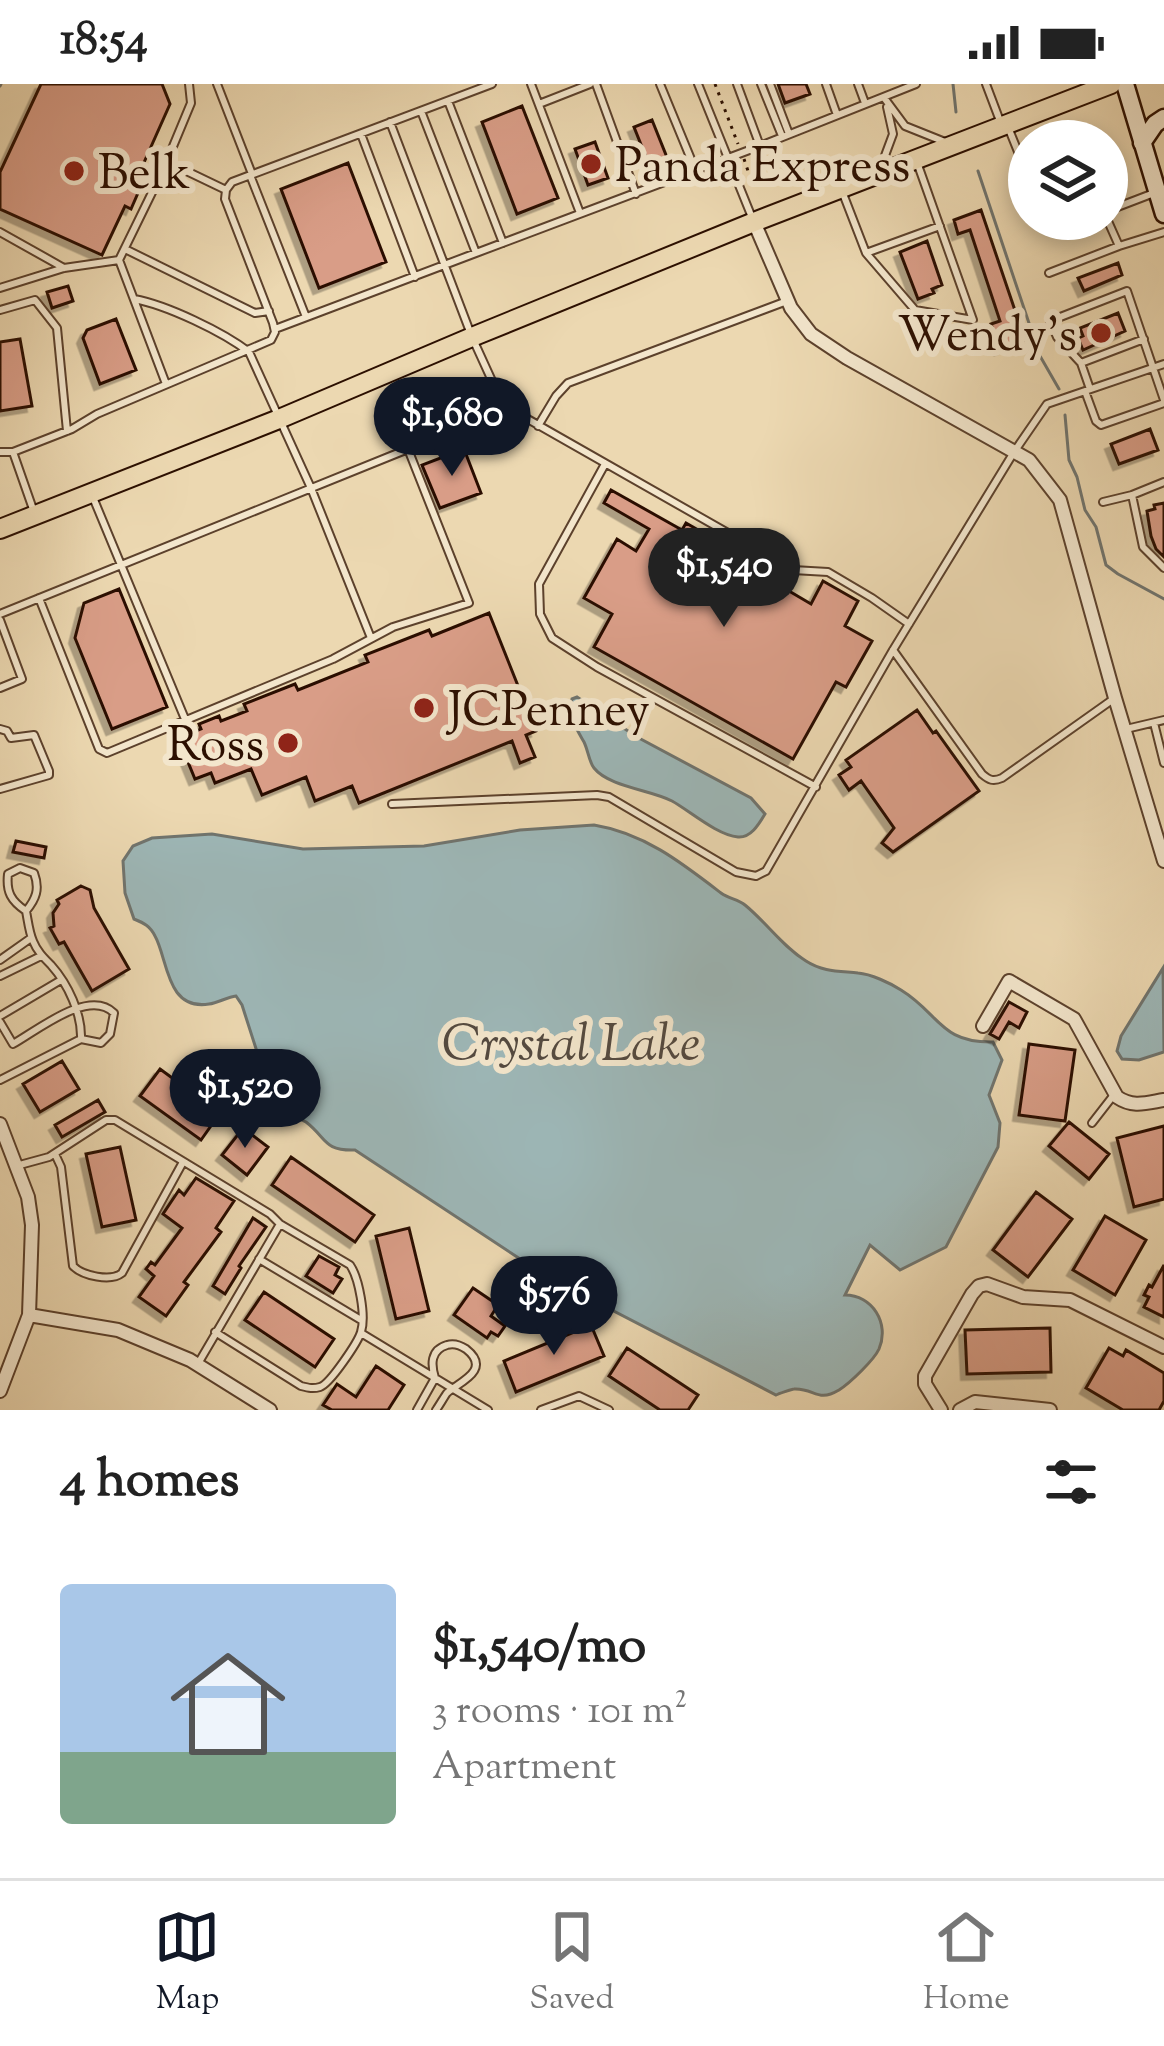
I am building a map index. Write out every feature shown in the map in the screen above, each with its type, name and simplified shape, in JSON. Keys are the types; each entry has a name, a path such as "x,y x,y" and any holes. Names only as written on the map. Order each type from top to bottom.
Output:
{"main road":[{"path":"0,530 754,222 1111,84"},
{"path":"1126,84 1164,214"},
{"path":"1142,143 1164,118"}],"street":[{"path":"754,222 788,301 812,334 1029,460 1060,500 1164,861"},
{"path":"983,1026 1009,981 1074,1019 1115,1094 1126,1103 1164,1100"},
{"path":"0,1124 28,1196 32,1225 29,1315 0,1391"},
{"path":"940,1410 925,1376 979,1286 987,1284 1023,1297 1070,1300 1164,1348"},
{"path":"29,1315 118,1330 198,1365 270,1410"},
{"path":"960,1410 975,1402 1050,1410"}],"lane":[{"path":"118,260 191,103 189,84"},
{"path":"217,84 306,317"},
{"path":"0,452 13,452 68,431 97,414 271,340 274,329 269,310 225,199 232,182 492,84"},
{"path":"531,84 580,213"},
{"path":"538,104 593,84 636,194"},
{"path":"660,84 694,169"},
{"path":"698,84 754,222"},
{"path":"737,84 760,146"},
{"path":"765,84 786,136"},
{"path":"826,84 837,115"},
{"path":"858,84 865,103"},
{"path":"274,329 694,169 729,160 916,84"},
{"path":"986,84 1008,133"},
{"path":"884,98 905,126 954,145"},
{"path":"878,175 894,129 884,98"},
{"path":"448,101 503,243"},
{"path":"421,111 476,254"},
{"path":"390,122 502,405 793,570 828,572 909,624"},
{"path":"361,134 415,277"},
{"path":"841,188 866,253 915,310 973,320 916,160"},
{"path":"164,168 176,166 226,190"},
{"path":"1128,205 1157,192"},
{"path":"866,253 940,226"},
{"path":"0,232 64,268"},
{"path":"1049,273 1164,232"},
{"path":"1117,240 1119,246"},
{"path":"124,249 256,313 269,310"},
{"path":"0,288 64,268 118,260"},
{"path":"118,260 166,384"},
{"path":"1127,290 1144,339 1159,366 1164,402 1100,425 1081,364 1057,337 1050,321 1127,290"},
{"path":"134,299 234,340 249,352 311,488 371,638"},
{"path":"0,310 34,300 56,328 68,431"},
{"path":"538,426 568,383 788,301"},
{"path":"1081,364 1144,339"},
{"path":"392,804 609,797 736,872 756,876 771,864 893,650 1047,404 1159,366"},
{"path":"0,688 22,680 0,617 408,449 502,405"},
{"path":"39,598 99,749 107,752 333,659 403,624 469,603 408,449"},
{"path":"13,452 35,515"},
{"path":"605,464 539,584 540,614 552,638 815,787"},
{"path":"1103,502 1164,482"},
{"path":"92,494 185,719"},
{"path":"1132,495 1143,547 1164,568"},
{"path":"893,650 988,779 1002,778 1115,698"},
{"path":"1124,729 1164,720"},
{"path":"1154,722 1164,763"},
{"path":"0,729 11,738 34,735 50,771 0,789"},
{"path":"26,911 38,884 34,873 20,868 8,874 6,886 13,902 26,911 31,938 75,1008 82,1025 81,1039"},
{"path":"0,960 31,938"},
{"path":"0,976 41,956"},
{"path":"0,1080 81,1039 101,1042 110,1034 114,1013 106,1005 93,1003 75,1008 13,1044 0,1019 61,980"},
{"path":"1092,1123 1115,1094"},
{"path":"16,1166 55,1154 106,1120 115,1120 350,1265 357,1276 361,1333 328,1383 319,1388 301,1386 215,1332"},
{"path":"55,1154 61,1167 73,1266 111,1278 122,1273 184,1162"},
{"path":"198,1365 280,1224"},
{"path":"259,1259 362,1320"},
{"path":"361,1333 488,1410"},
{"path":"417,1410 435,1378 431,1365 436,1352 448,1345 462,1346 472,1357 473,1371 465,1383 451,1388 436,1410"},
{"path":"541,1410 579,1396 609,1410"}],"path":[{"path":"715,84 748,171"}],"water":[{"path":"577,697 637,737 751,798 765,814 760,822 747,835 730,835 672,801 601,774 592,765 571,716 572,699"},
{"name":"Crystal Lake","path":"594,825 646,842 677,860 745,905 806,961 825,969 869,975 891,985 951,1032 993,1042 1002,1060 989,1095 1000,1123 998,1147 946,1247 900,1270 870,1245 845,1295 871,1305 880,1320 882,1339 867,1365 832,1394 794,1389 776,1395 546,1276 355,1150 331,1146 306,1122 277,1114 236,996 209,1004 184,1000 171,981 155,936 134,919 125,893 123,861 133,846 152,838 212,834 303,849 424,846 520,830"},
{"path":"1163,968 1164,1052 1139,1060 1122,1059 1117,1051 1121,1036"}],"building":[{"name":"Belk","path":"41,84 162,84 170,104 142,167 148,170 131,209 125,206 102,255 0,209 0,172"},
{"path":"778,84 806,84 810,94 785,103"},
{"path":"522,106 558,198 517,214 482,122"},
{"path":"652,120 668,160 650,167 634,127"},
{"name":"Panda Express","path":"595,142 608,178 588,185 575,149"},
{"path":"348,163 386,262 319,288 281,189"},
{"path":"981,210 1025,340 1000,349 991,324 1000,321 970,230 958,234 954,220"},
{"path":"927,241 942,285 918,299 900,252"},
{"path":"1118,263 1122,275 1084,291 1078,278"},
{"path":"68,286 73,301 52,308 47,292"},
{"name":"Wendy's","path":"1118,313 1125,331 1083,350 1080,328"},
{"path":"116,319 136,370 100,384 83,338 87,330"},
{"path":"20,339 32,406 0,411 0,342"},
{"path":"1150,429 1158,450 1119,464 1111,444"},
{"path":"464,449 481,493 440,508 422,465"},
{"path":"611,490 682,530 686,523 721,543 717,550 753,571 758,564 793,584 789,591 811,604 823,581 858,601 845,626 872,641 846,687 836,682 793,759 594,647 612,614 584,598 617,539 636,551 649,529 604,503"},
{"path":"1164,503 1164,557 1151,536 1147,511"},
{"path":"119,589 167,707 112,729 75,638 84,603"},
{"name":"JCPenney","path":"489,613 536,731 526,735 535,757 520,763 512,741 359,803 352,786 315,801 306,777 262,795 251,769 215,783 211,773 195,779 178,738 201,729 199,724 219,716 221,721 247,711 244,704 295,684 298,690 368,662 365,655 429,630 432,636"},
{"path":"917,710 979,791 893,852 882,843 894,828 861,781 849,790 839,775 851,767 846,760"},
{"path":"16,841 46,847 44,858 13,852"},
{"path":"81,886 90,890 94,908 129,969 92,991 64,942 59,944 50,928 57,900"},
{"path":"1009,1002 1027,1012 1019,1028 1009,1022 999,1039 990,1034"},
{"path":"1029,1044 1075,1050 1065,1121 1019,1115"},
{"path":"62,1061 79,1089 40,1112 23,1084"},
{"path":"160,1069 220,1113 201,1140 140,1096"},
{"path":"98,1100 105,1112 62,1137 55,1125"},
{"path":"1069,1122 1109,1154 1089,1179 1049,1146"},
{"path":"1164,1126 1164,1199 1134,1207 1117,1138"},
{"path":"243,1128 268,1147 247,1175 222,1155"},
{"path":"120,1147 136,1220 102,1227 86,1154"},
{"path":"291,1157 374,1215 355,1242 272,1185"},
{"path":"196,1178 234,1201 216,1228 221,1232 166,1316 139,1297 154,1276 146,1269 151,1262 155,1265 182,1228 163,1214 179,1190 184,1195"},
{"path":"1036,1192 1072,1219 1028,1277 993,1250"},
{"path":"1105,1216 1146,1240 1115,1295 1073,1270"},
{"path":"253,1218 266,1227 225,1294 213,1286"},
{"path":"409,1228 429,1311 396,1319 376,1236"},
{"path":"319,1256 339,1267 335,1275 342,1279 333,1293 306,1276"},
{"path":"1164,1265 1164,1317 1144,1307 1149,1297 1144,1295"},
{"path":"473,1288 498,1305 491,1316 505,1326 498,1336 491,1332 487,1338 454,1315"},
{"path":"264,1292 334,1339 315,1367 245,1320"},
{"path":"591,1325 604,1356 516,1392 504,1361"},
{"path":"1050,1328 1051,1372 967,1374 965,1330"},
{"path":"627,1348 698,1395 688,1410 660,1410 609,1376"},
{"path":"1109,1348 1123,1356 1126,1350 1164,1373 1164,1401 1159,1410 1123,1410 1086,1388"},
{"path":"376,1366 404,1385 388,1410 332,1410 323,1405 337,1384 356,1397"}],"waterway":[{"path":"953,84 956,112"},
{"path":"978,171 1040,356 1059,389"},
{"path":"1065,415 1069,460 1106,565 1164,599"}],"place":[{"name":"Panda Express","path":"591,164"},
{"name":"Belk","path":"74,171"},
{"name":"Wendy's","path":"1101,333"},
{"name":"JCPenney","path":"424,708"},
{"name":"Ross","path":"288,743"}]}
